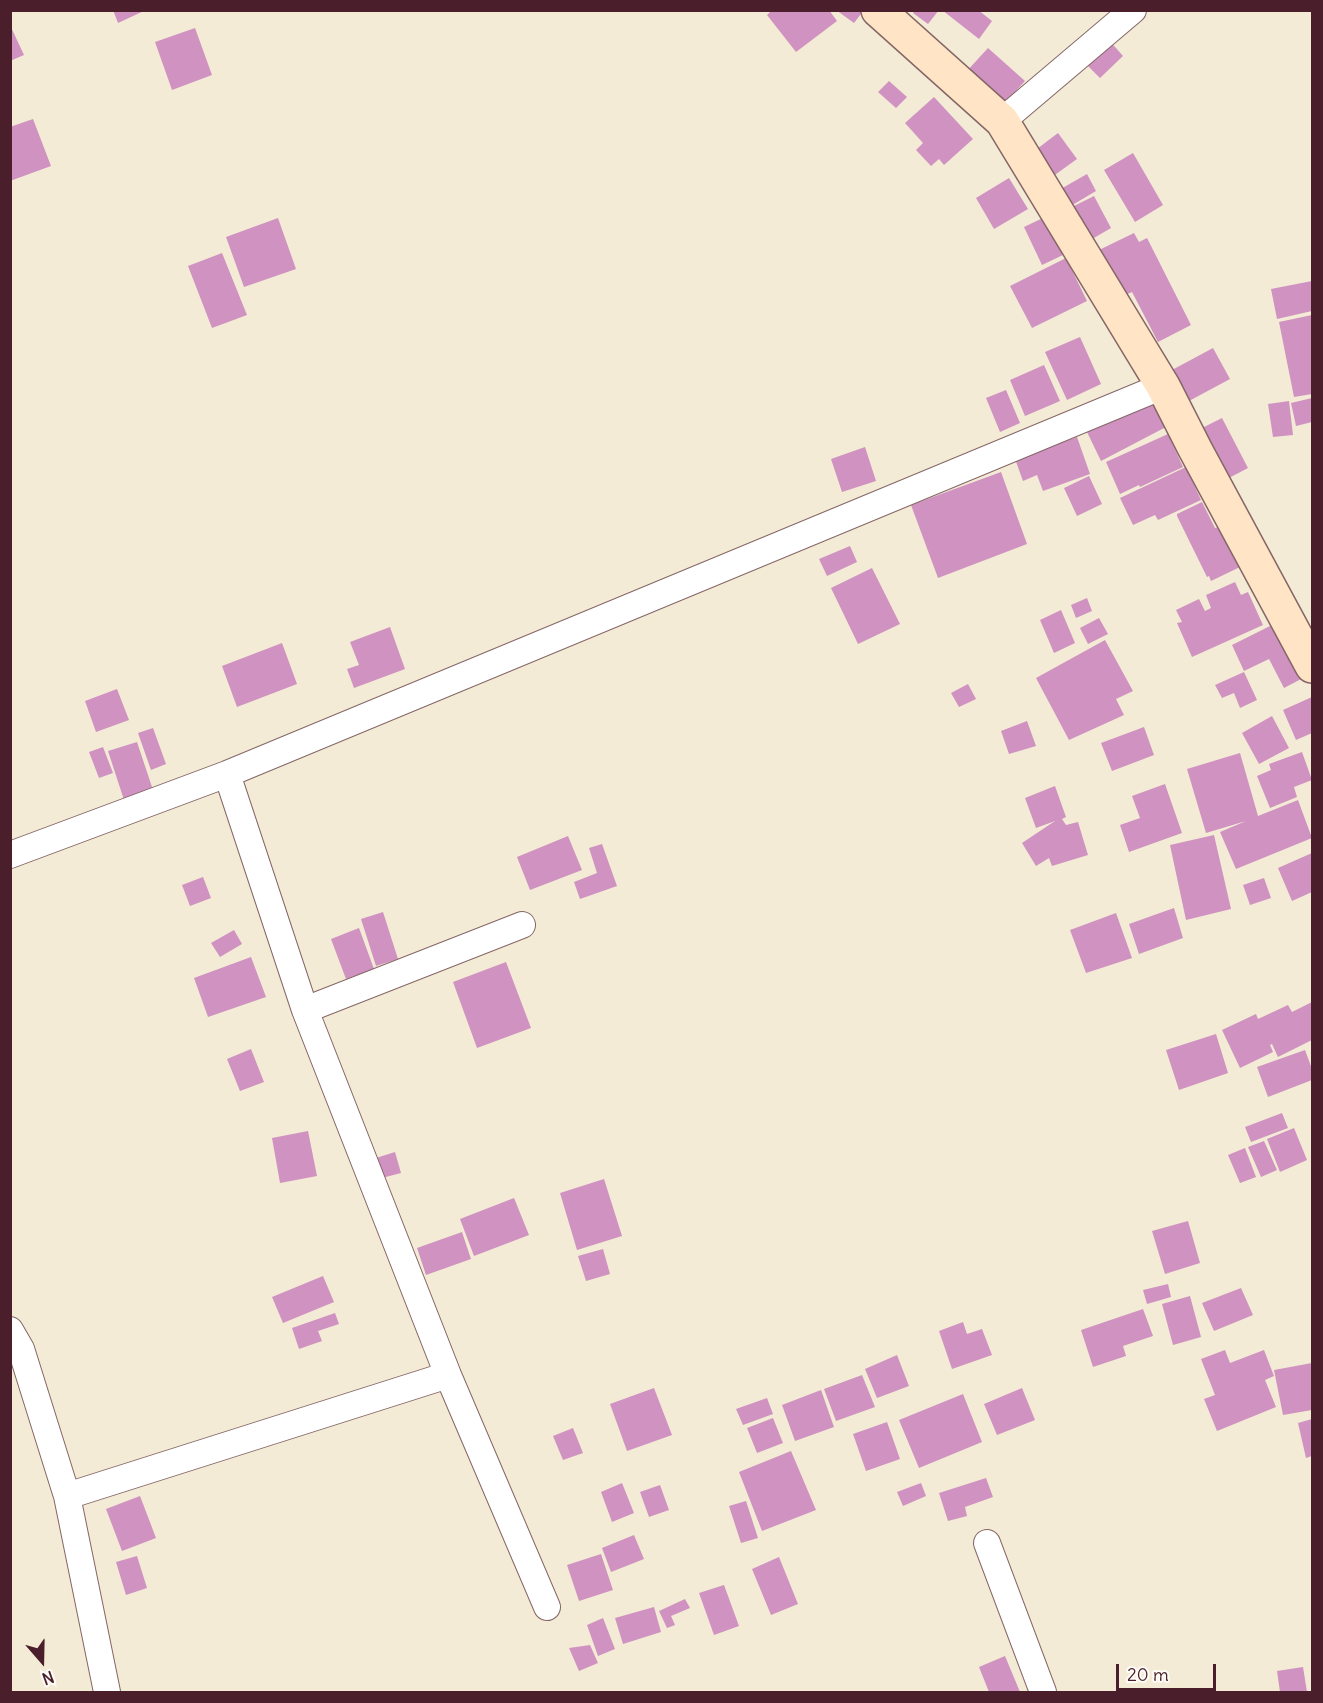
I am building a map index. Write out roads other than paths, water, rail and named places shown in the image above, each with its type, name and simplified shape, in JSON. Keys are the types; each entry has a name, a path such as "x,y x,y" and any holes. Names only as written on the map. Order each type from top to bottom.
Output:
{"street":[{"path":"879,10 1002,122 1163,386 1312,666"},
{"path":"1002,122 1133,10"},
{"path":"10,855 227,774 1163,386"},
{"path":"227,774 305,1010 448,1375 547,1607"},
{"path":"305,1010 522,925"},
{"path":"10,1330 21,1349 67,1496 107,1692"},
{"path":"67,1496 448,1375"},
{"path":"987,1543 1043,1692"}]}
